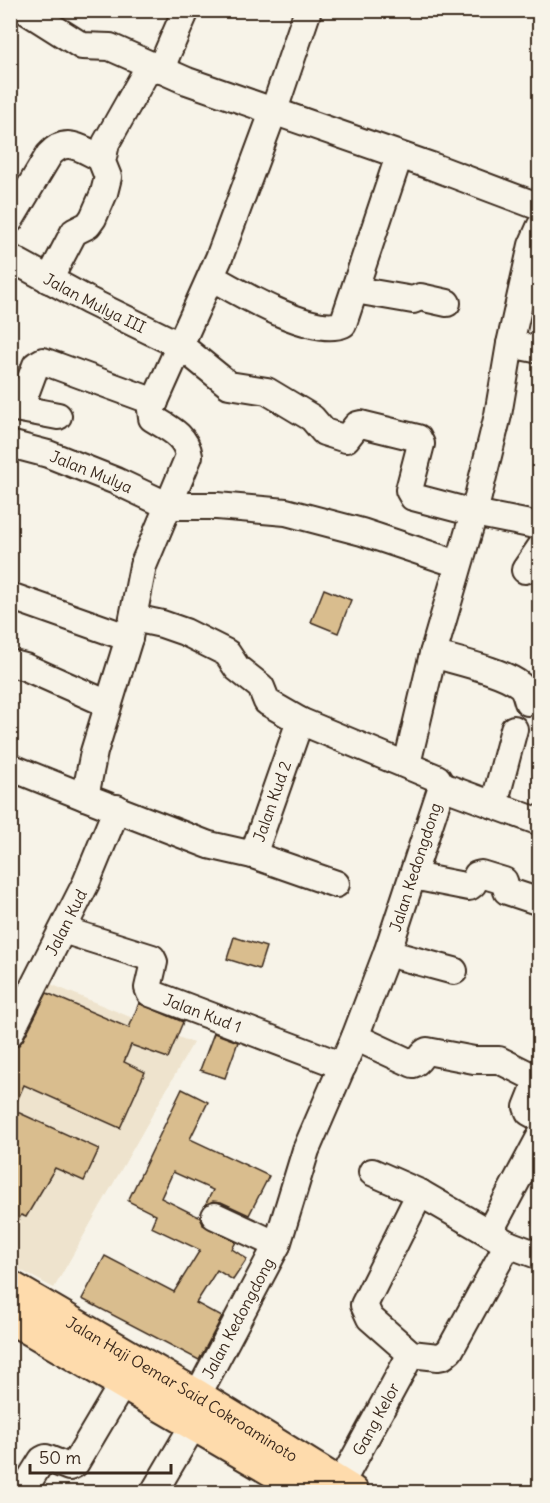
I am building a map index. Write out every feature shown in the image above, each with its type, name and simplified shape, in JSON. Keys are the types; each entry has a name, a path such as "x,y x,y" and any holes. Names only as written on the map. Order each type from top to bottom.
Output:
{"main road":[{"name":"Jalan Haji Oemar Said Cokroaminoto","path":"10,1287 27,1317 123,1383 195,1410 310,1492"},
{"name":"Jalan Haji Oemar Said Cokroaminoto","path":"27,1317 195,1410 346,1489"}],"street":[{"path":"25,10 76,43 89,47 110,47 155,67 540,207"},
{"path":"49,279 74,232 88,225 104,193 108,177 102,158 112,129 155,67 186,10"},
{"path":"85,797 94,752 124,661 143,566 189,456 184,440 152,418 150,414 211,277 309,10"},
{"path":"10,220 56,147 64,144 71,145 102,158"},
{"path":"211,277 260,305 305,322 321,326 342,324 399,156"},
{"path":"10,596 131,628 185,632 226,653 237,668 261,687 267,702 300,721 407,764 433,654 474,513 498,415 510,344 532,245 540,227"},
{"name":"Jalan Mulya III","path":"10,258 181,346 229,386 267,391 312,418 324,432 346,440 357,425 361,424 418,438 421,444 409,485 410,493 422,500 474,513"},
{"path":"355,290 413,300 420,297 447,303"},
{"path":"510,344 540,350"},
{"path":"58,416 15,407 36,364 43,361 155,402"},
{"name":"Jalan Mulya","path":"10,444 48,454 107,477 169,506"},
{"path":"169,506 216,506 286,512 362,532 458,564"},
{"path":"474,513 540,526"},
{"path":"525,570 540,548"},
{"path":"433,654 504,676 520,685 526,692 528,702"},
{"path":"10,663 26,667 108,704"},
{"name":"Jalan Kud 2","path":"10,767 209,845 253,855 300,721"},
{"path":"494,805 514,729"},
{"name":"Jalan Kedongdong","path":"154,1492 277,1245 306,1150 355,1037 387,953 442,786 437,778 407,764"},
{"path":"442,786 540,822"},
{"name":"Jalan Kud","path":"10,1033 86,883 117,808"},
{"path":"253,855 336,884"},
{"path":"413,876 469,887 477,875 481,874 504,881 507,891 540,903"},
{"name":"Jalan Kud 1","path":"63,930 152,958 154,962 148,988 150,993 343,1066"},
{"path":"387,953 454,971"},
{"path":"355,1037 413,1064 417,1063 426,1051 474,1060 502,1061 536,1078 527,1107 530,1112 540,1118"},
{"path":"420,1193 364,1305 370,1318 411,1354 438,1357 450,1350 499,1239 540,1137"},
{"path":"372,1172 420,1193 499,1239 540,1256"},
{"path":"215,1216 277,1245"},
{"name":"Gang Kelor","path":"346,1489 411,1354"},
{"path":"22,1492 42,1460 46,1458 69,1467 75,1464 123,1383"}],"shaded area":[{"path":"48,983 193,1043 54,1288 11,1265 10,1056"}],"building":[{"path":"324,589 351,600 338,633 311,622"},
{"path":"234,937 266,947 259,969 227,959"},
{"path":"47,993 129,1028 139,1003 183,1022 168,1058 131,1045 124,1062 145,1072 120,1128 24,1085 13,1110 99,1149 84,1181 55,1168 26,1217 21,1215 10,1234 10,1048 18,1046 23,1040"},
{"path":"214,1033 238,1042 225,1078 200,1070"},
{"path":"182,1089 208,1102 190,1139 269,1176 249,1215 221,1202 213,1201 205,1205 213,1190 173,1172 161,1198 199,1217 201,1214 203,1225 236,1242 232,1249 247,1259 233,1280 217,1270 196,1303 222,1317 199,1360 82,1299 105,1256 174,1292 200,1250 151,1227 156,1215 128,1201"}]}
